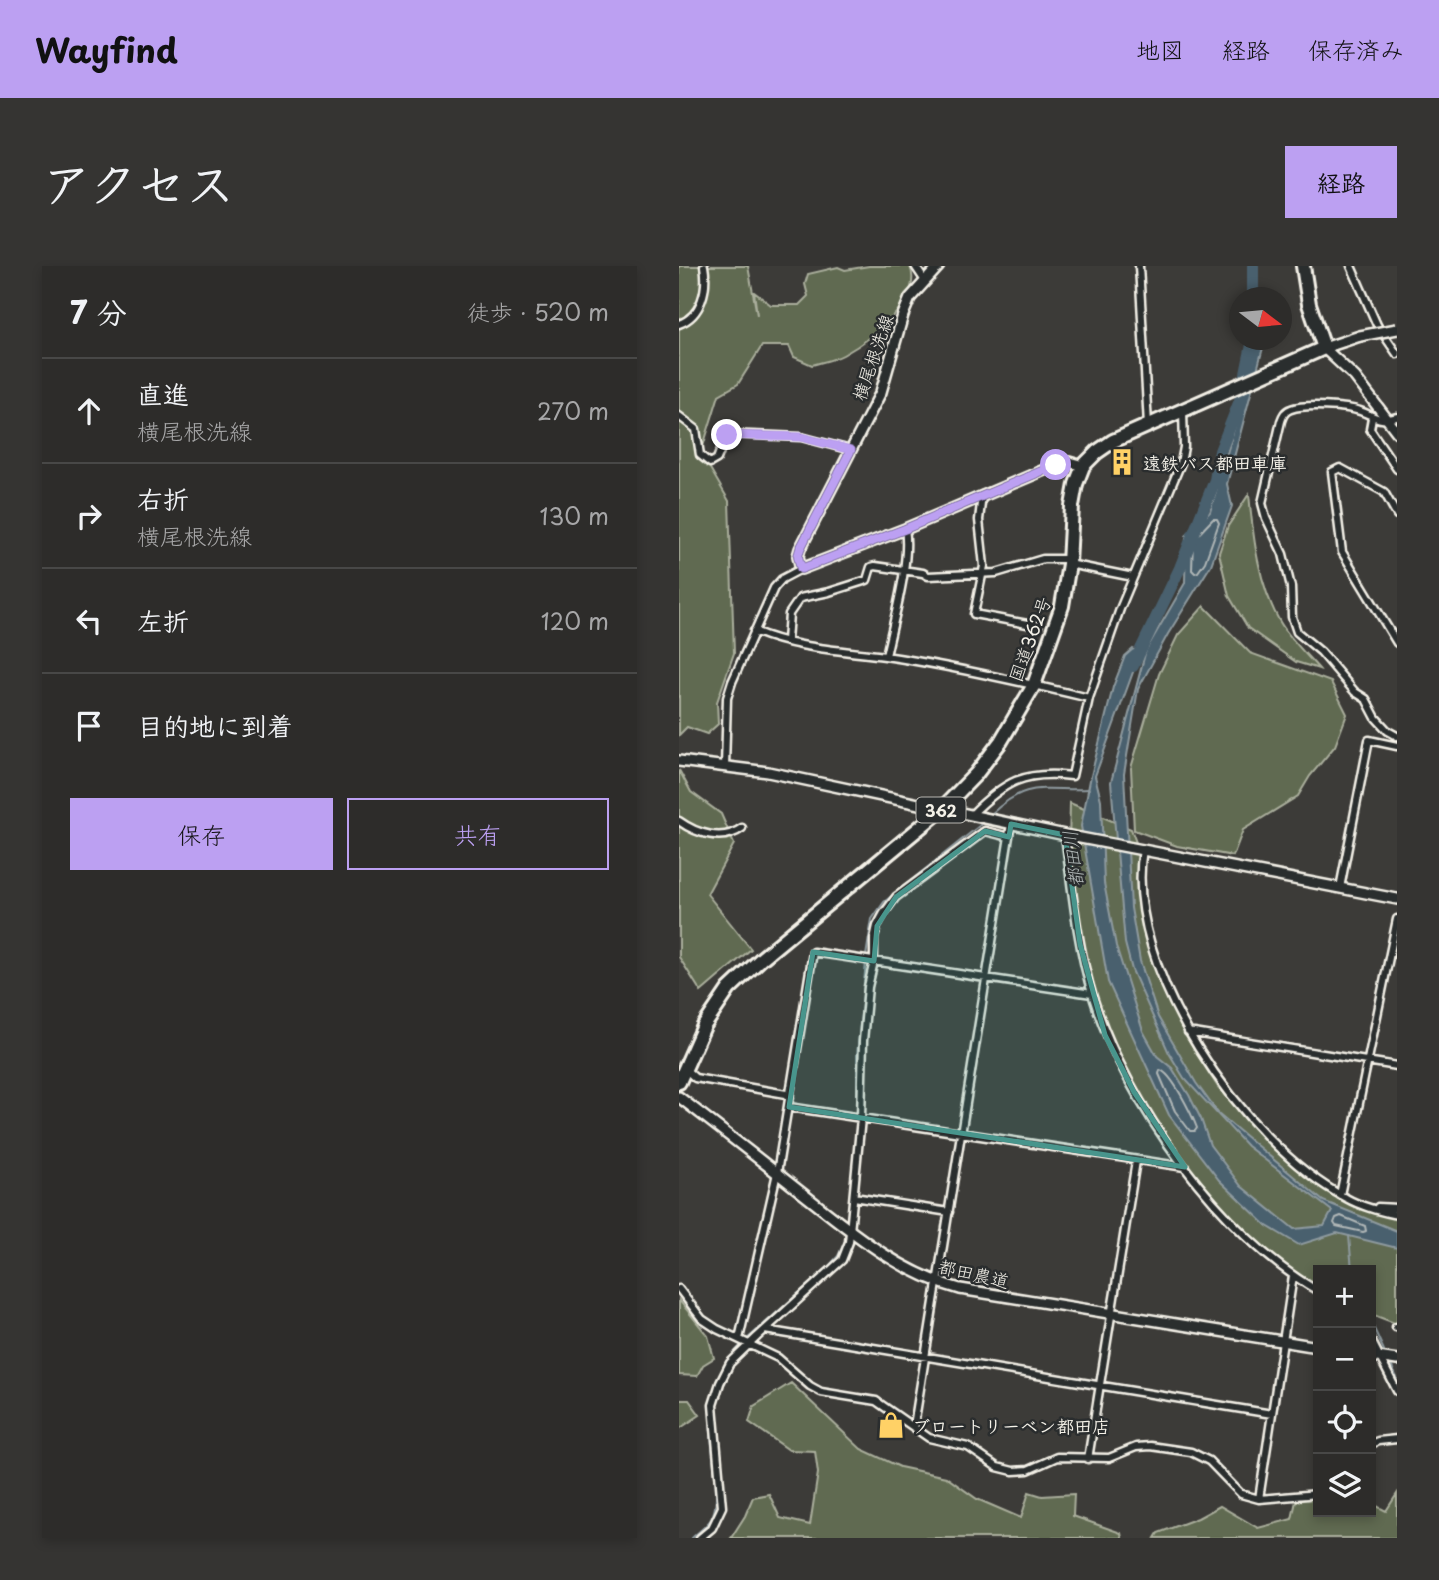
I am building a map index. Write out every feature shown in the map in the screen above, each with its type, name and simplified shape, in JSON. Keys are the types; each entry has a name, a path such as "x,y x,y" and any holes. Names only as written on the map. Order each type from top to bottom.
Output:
{"highway":[{"path":"1083,466 1113,441 1324,348 1309,304 1303,266"},
{"name":"国道362号","path":"679,1082 704,1026 729,989 762,958 941,810 976,774 1001,741 1034,685 1062,607 1069,561 1072,506 1083,466"}],"street":[{"path":"679,324 687,321 703,298 704,266"},
{"path":"915,266 925,281"},
{"name":"横尾根洗線","path":"801,569 798,556 800,549 881,392 906,306 939,266"},
{"path":"1139,266 1148,425"},
{"path":"1350,266 1377,325 1397,354"},
{"path":"1397,329 1360,336 1324,348 1393,419 1397,432"},
{"path":"1393,419 1372,418 1360,411 1340,407 1292,408 1284,413 1262,503 1283,554 1290,587 1292,617 1297,632 1321,652 1355,692 1366,699 1376,718 1397,736"},
{"path":"975,816 997,791 1018,779 1028,775 1072,776 1089,698 1133,577 1181,463 1184,447 1183,411"},
{"path":"679,416 696,429 700,455 710,463 717,460 727,435 801,437 851,450"},
{"path":"1372,418 1370,429 1397,469"},
{"path":"725,766 727,698 773,588 782,579 1056,465 1069,462 1083,466"},
{"path":"1397,515 1384,492 1340,468 1332,472 1342,552 1397,643"},
{"path":"982,495 979,520 982,574 974,614 1038,626"},
{"path":"886,656 903,569 907,541 905,529"},
{"path":"787,641 789,614 800,598 867,580 870,578 871,567 875,566 903,569 928,576 982,574 1012,569 1043,559 1069,561 1133,577"},
{"path":"754,631 770,638 814,648 886,656 1089,698"},
{"path":"1341,888 1369,740 1397,746"},
{"path":"679,761 768,772 941,810 1397,899"},
{"path":"679,821 691,830 723,836 742,828"},
{"path":"914,1426 1011,824"},
{"path":"744,1342 765,1330 842,1260 849,1242 863,1041 877,926 896,897 985,831 1009,837"},
{"path":"1067,835 1080,944 1105,1035 1122,1071 1148,1115 1185,1167 1248,1237 1293,1276 1313,1288"},
{"path":"1143,849 1141,875 1147,925 1168,989 1188,1032 1222,1084 1262,1131 1305,1170 1340,1195 1365,1207 1397,1215"},
{"path":"1340,1195 1397,919"},
{"path":"700,1538 712,1528 722,1507 713,1405 720,1383 744,1342 778,1173 813,951 1092,995"},
{"path":"1188,1032 1368,1059 1397,1066"},
{"path":"684,1068 695,1078 786,1094 790,1098"},
{"name":"都田農道","path":"679,1097 850,1231 910,1272 960,1289 1313,1346"},
{"path":"789,1107 1185,1167"},
{"path":"1088,1459 1136,1161"},
{"path":"854,1197 949,1212"},
{"path":"1365,1207 1397,1208"},
{"path":"1259,1499 1293,1276"},
{"path":"679,1289 702,1319 778,1359 810,1386 821,1392 876,1401 929,1438 968,1447 997,1467 1013,1471 1028,1470 1057,1457 1109,1458 1136,1447 1150,1446 1191,1452 1209,1461 1241,1494 1259,1499 1313,1494"},
{"path":"765,1330 1272,1414"},
{"path":"1377,1357 1395,1359"},
{"path":"1377,1357 1397,1391"},
{"path":"1376,1442 1397,1439"}],"highlighted area":[{"path":"1011,824 1065,835 1080,944 1105,1035 1134,1092 1185,1167 789,1107 813,952 874,961 877,926 896,897 985,831 1009,837"}],"green space":[{"path":"679,266 748,266 757,315 754,292 771,305 799,305 808,296 805,284 808,274 838,267 845,270 869,266 910,266 912,279 909,292 892,318 867,340 843,355 812,365 794,357 789,346 762,346 738,384 719,395 701,453 729,501 734,653 717,702 718,724 707,734 687,727 679,735"},
{"path":"1249,494 1252,526 1266,592 1288,634 1319,669 1296,662 1248,628 1229,596 1219,553 1228,526"},
{"path":"1204,606 1250,653 1331,682 1347,714 1335,746 1310,776 1298,796 1243,830 1233,856 1177,846 1134,830 1131,768 1159,674 1178,635"},
{"path":"679,770 691,792 721,814 734,844 707,894 751,949 701,992 679,957"},
{"path":"1070,803 1131,829 1138,848 1151,948 1185,1035 1218,1087 1300,1165 1357,1203 1397,1215 1397,1324 1376,1316 1376,1265 1313,1265 1313,1285 1279,1261 1242,1228 1184,1162 1140,1095 1116,1052 1091,986 1069,844"},
{"path":"679,1300 708,1336 714,1358 703,1365 697,1376 679,1375"},
{"path":"791,1383 861,1449 900,1467 946,1477 977,1499 1021,1518 1029,1492 1042,1496 1074,1494 1073,1516 1121,1533 1122,1538 731,1538 753,1497 769,1494 780,1518 810,1525 818,1473 815,1451 789,1450 749,1422 754,1406"},
{"path":"679,1400 689,1400 700,1415 679,1429"},
{"path":"1397,1494 1397,1538 1155,1538 1158,1533 1198,1518 1220,1506 1258,1528 1292,1519 1296,1501 1313,1499 1313,1517 1376,1517 1376,1506 1386,1511"}],"water":[{"path":"1255,350 1262,350 1227,484 1232,506 1211,565 1138,689 1124,774 1131,908 1140,961 1158,1017 1196,1083 1218,1113 1323,1201 1397,1231 1397,1248 1337,1233 1299,1245 1267,1226 1219,1180 1169,1115 1108,982 1081,826 1113,687 1125,656 1133,649 1140,653 1095,776 1101,800 1104,883 1116,946 1143,1031 1157,1056 1172,1068 1201,1119 1210,1145 1241,1186 1294,1229 1324,1226 1332,1211 1247,1146 1184,1078 1169,1053 1132,970 1125,943 1111,782 1146,650 1185,583 1186,536 1210,512"}],"waterway":[{"name":"都田川","path":"1253,266 1253,287"},
{"name":"都田川","path":"1133,666 1180,568 1215,480 1220,451 1241,398 1251,350"},
{"path":"990,815 1026,791 1089,789"},
{"path":"866,956 872,919 884,902 984,822"},
{"path":"857,1113 857,1055 866,962"},
{"path":"847,1223 857,1119"},
{"path":"1349,1236 1352,1265"},
{"path":"746,1340 829,1266 838,1256 846,1239"},
{"path":"1374,1328 1386,1355"},
{"path":"692,1538 709,1522 716,1503 711,1439 714,1390 729,1359 742,1344"},
{"path":"1390,1363 1397,1378"}],"place":[{"name":"遠鉄バス都田車庫","path":"1122,462"},
{"name":"ブロートリーベン都田店","path":"891,1425"}],"route":[{"path":"727,435 801,437 851,450 800,549 798,556 801,569 905,529 1056,465"}]}
